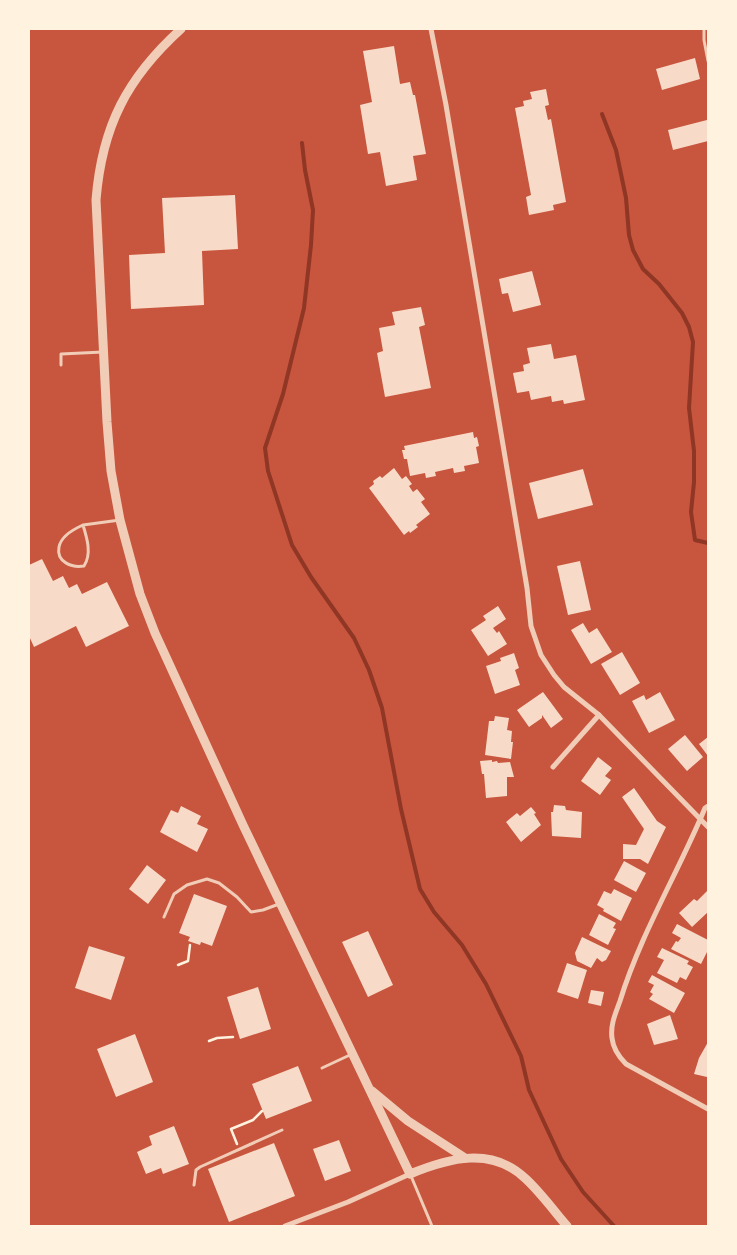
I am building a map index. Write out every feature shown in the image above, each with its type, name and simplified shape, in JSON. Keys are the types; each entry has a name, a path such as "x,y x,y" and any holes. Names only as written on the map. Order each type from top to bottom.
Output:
{"street":[{"path":"182,29 151,58 127,93 104,145 98,173 96,200 107,422 111,471 120,520 140,594 155,633 246,832 410,1174"},
{"path":"431,29 446,105 531,626 541,655 564,687 599,715 708,827"},
{"path":"553,767 599,715"},
{"path":"708,806 654,914 631,967 612,1027 612,1040 617,1053 626,1064 708,1109"},
{"path":"369,1089 408,1121 465,1158"},
{"path":"285,1226 348,1202 410,1174 451,1160 465,1158 491,1160 507,1166 520,1174 567,1226"}],"lane":[{"path":"704,29 708,61"},
{"path":"61,365 61,354 103,352"},
{"path":"83,525 87,541 87,561 84,566 66,564 61,559 59,547 69,533 83,525 120,520"},
{"path":"164,917 174,894 187,884 207,879 219,883 237,897 251,912 263,910 281,903"},
{"path":"322,1068 353,1054"},
{"path":"194,1185 196,1170 282,1130"},
{"path":"410,1174 432,1226"}],"path":[{"path":"178,965 188,961 190,945"},
{"path":"208,1041 217,1038 233,1037"},
{"path":"239,1150 230,1129 253,1120 262,1111"}],"building":[{"path":"394,46 400,84 410,82 413,95 415,95 426,154 413,156 417,180 386,186 380,152 368,154 360,105 372,102 363,51"},
{"path":"695,58 700,79 662,90 656,69"},
{"path":"546,89 549,105 545,106 548,120 551,119 566,202 553,205 554,210 529,215 526,197 531,195 515,108 524,106 523,101 532,99 530,92"},
{"path":"707,120 708,141 673,150 668,130"},
{"path":"235,195 238,249 202,251 204,305 131,309 129,255 165,253 162,198"},
{"path":"532,271 541,305 513,312 508,293 502,294 499,279"},
{"path":"421,307 425,325 419,327 431,388 385,397 377,353 383,351 379,328 395,325 392,312"},
{"path":"551,344 554,359 576,355 585,400 564,404 563,400 552,402 551,396 531,400 529,391 517,393 513,373 524,371 523,365 530,363 527,348"},
{"path":"473,432 474,438 477,437 479,446 476,447 479,463 464,466 465,471 454,473 453,468 435,472 436,476 426,478 425,473 410,476 407,459 404,459 402,450 405,450 404,446"},
{"path":"394,468 402,479 406,476 412,484 409,486 413,492 417,489 425,499 421,502 430,514 416,525 418,527 404,535 369,488 374,484 373,481 380,476 382,478"},
{"path":"583,469 593,505 538,519 529,483"},
{"path":"42,559 53,581 63,576 69,588 77,584 82,594 107,582 129,626 86,647 76,626 34,647 29,636 29,565"},
{"path":"580,561 591,610 568,615 557,566"},
{"path":"498,606 506,619 493,628 497,633 499,631 507,644 488,656 471,630 486,620 483,616"},
{"path":"583,623 589,633 597,628 612,652 591,664 571,630"},
{"path":"622,652 640,683 620,695 601,664"},
{"path":"514,653 519,668 515,670 520,685 495,694 486,666 501,661 500,658"},
{"path":"543,692 563,719 551,728 542,715 542,718 529,727 517,710"},
{"path":"660,692 675,720 649,733 632,701 644,695 646,700"},
{"path":"495,716 509,718 507,730 512,731 511,742 513,742 511,759 485,755 489,721 494,721"},
{"path":"685,735 703,757 687,771 668,749"},
{"path":"708,737 708,756 699,744"},
{"path":"598,757 612,768 605,776 611,780 600,795 581,781"},
{"path":"492,760 492,762 497,761 498,763 510,762 514,777 507,777 507,796 486,798 484,774 482,774 480,761"},
{"path":"634,788 657,821 666,827 648,864 640,859 623,859 623,844 636,845 644,829 622,797"},
{"path":"554,805 565,806 566,810 582,812 581,838 552,836 551,812 553,812"},
{"path":"181,806 201,816 197,824 208,829 197,852 160,832 171,810 178,813"},
{"path":"531,807 541,825 521,842 506,822 517,813 520,816"},
{"path":"624,861 646,873 636,892 614,880"},
{"path":"147,865 166,880 148,904 129,889"},
{"path":"614,889 632,898 621,921 603,911 604,909 597,905 604,891 611,894"},
{"path":"708,890 708,912 692,927 679,913 694,899 697,901"},
{"path":"194,894 227,906 212,946 201,942 200,945 188,941 190,937 179,933"},
{"path":"599,914 616,923 613,928 616,929 608,945 589,935"},
{"path":"677,924 708,940 708,950 701,964 671,949 676,941 678,942 681,938 672,933"},
{"path":"368,931 393,985 368,997 342,942"},
{"path":"582,937 611,951 606,960 602,962 597,958 591,968 577,961 575,953"},
{"path":"89,946 125,957 111,1000 75,988"},
{"path":"662,948 689,961 687,964 693,967 686,980 680,977 677,983 657,973 664,960 657,957"},
{"path":"567,963 587,970 578,999 557,992"},
{"path":"652,975 685,993 674,1013 649,999 653,994 650,992 654,985 648,982"},
{"path":"258,987 271,1029 240,1039 227,997"},
{"path":"591,990 604,992 601,1006 588,1003"},
{"path":"670,1015 678,1039 654,1045 647,1024"},
{"path":"135,1034 153,1082 116,1097 97,1049"},
{"path":"708,1042 707,1077 694,1074 699,1058"},
{"path":"298,1066 312,1101 266,1119 252,1084"},
{"path":"174,1126 189,1164 163,1174 161,1168 146,1174 137,1152 152,1145 149,1136"},
{"path":"339,1140 351,1171 325,1181 313,1149"},
{"path":"274,1143 295,1196 229,1222 208,1169"}],"waterway":[{"path":"602,114 616,150 626,198 629,235 633,250 643,269 659,284 682,313 689,327 693,342 689,408 694,451 694,482 691,512 695,540 708,543"},
{"path":"302,143 313,210 311,245 304,308 283,394 265,448 268,471 292,545 311,577 354,638 369,670 382,708 401,809 420,889 434,912 462,945 486,984 521,1056 529,1090 561,1159 583,1192 614,1226"}]}
